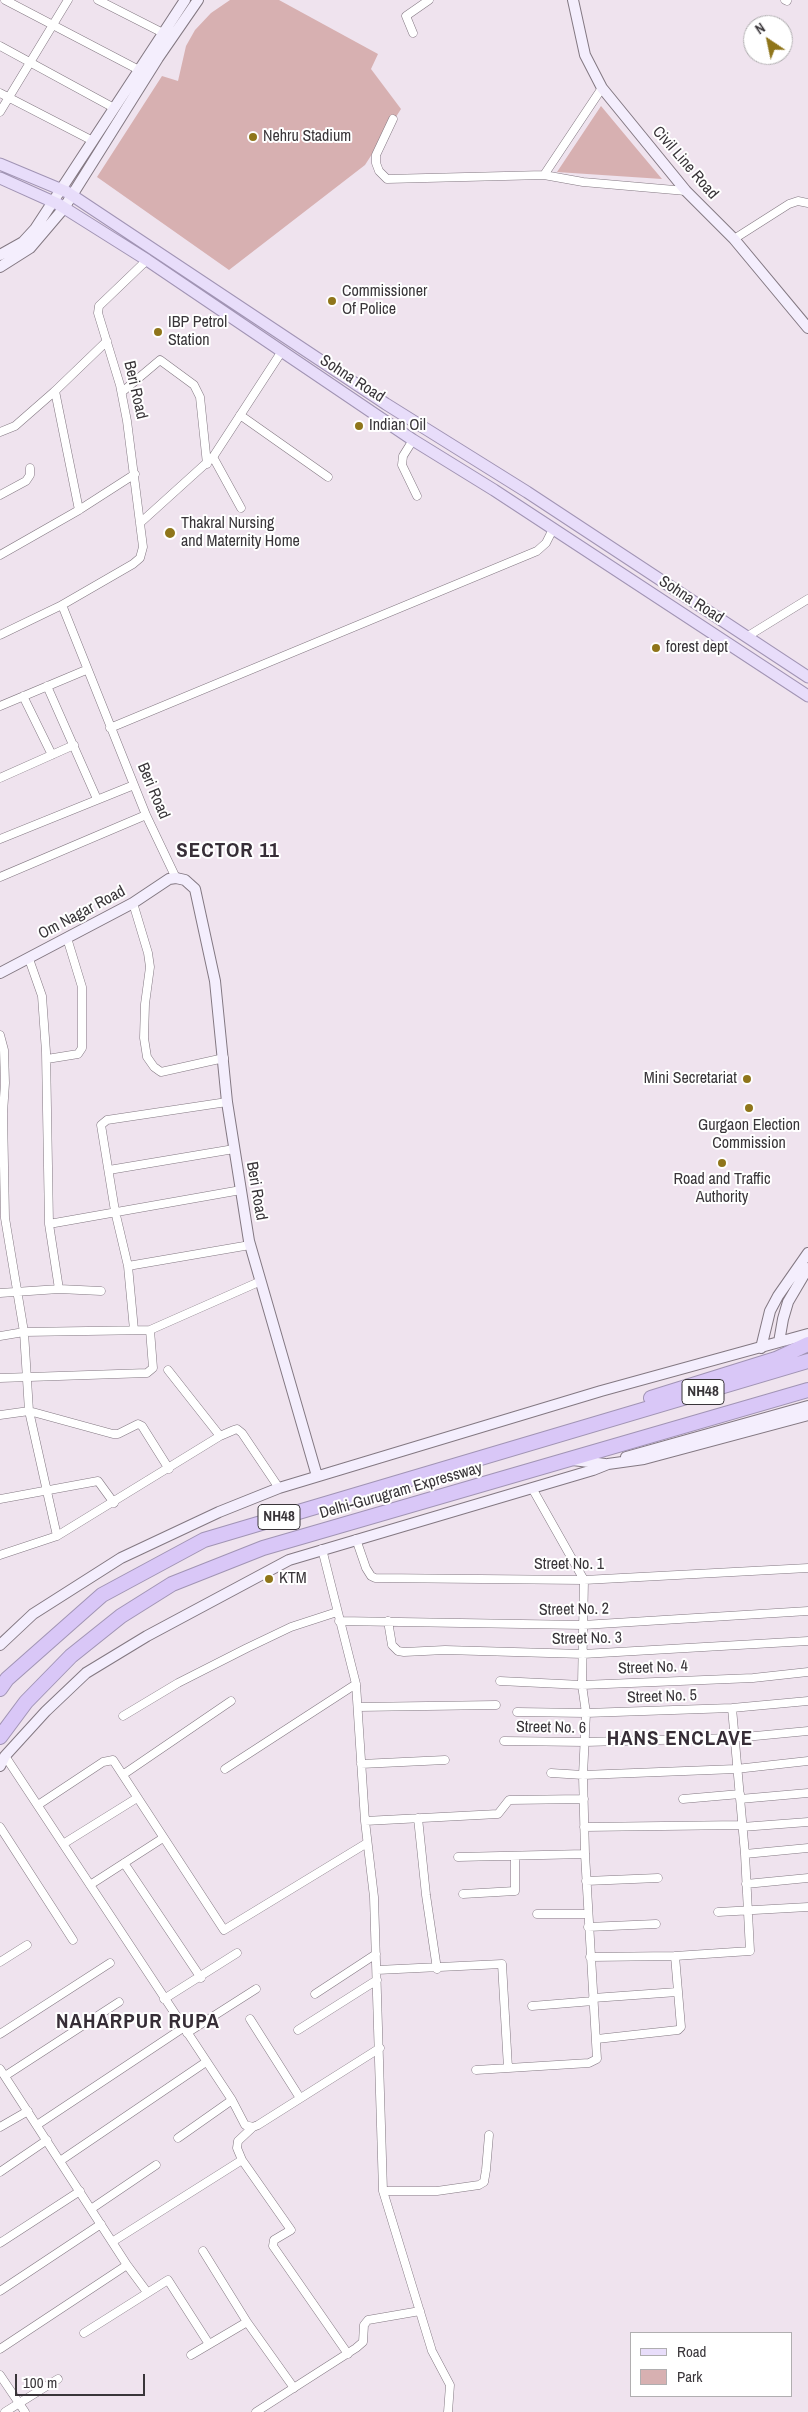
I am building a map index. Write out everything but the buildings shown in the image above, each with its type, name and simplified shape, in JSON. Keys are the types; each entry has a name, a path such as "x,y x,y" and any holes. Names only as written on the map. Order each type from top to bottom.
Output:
{"highway":[{"path":"598,1423 652,1398 776,1359 808,1344"},
{"name":"Delhi-Gurugram Expressway","path":"0,1689 21,1666 102,1595 204,1540 808,1361"},
{"name":"Delhi-Gurugram Expressway","path":"0,1737 26,1702 72,1656 121,1616 172,1584 263,1548 572,1460 808,1390"}],"main road":[{"path":"67,192 93,141 185,0"},
{"path":"0,267 30,248 198,0"},
{"name":"Civil Line Road","path":"573,0 585,55 602,88 686,191 734,239 808,328"},
{"name":"Sohna Road","path":"0,164 67,192 386,404 748,636 808,677"},
{"name":"Sohna Road","path":"0,178 58,205 147,260 413,440 553,528 808,696"},
{"path":"0,255 23,242 58,205"},
{"path":"228,315 235,304"},
{"name":"Om Nagar Road","path":"0,973 133,904 169,879 176,878"},
{"name":"Beri Road","path":"176,878 185,880 195,889 215,981 227,1102 250,1245 317,1476"},
{"path":"761,1348 770,1311 808,1253"},
{"path":"779,1342 782,1319 788,1302 808,1268"},
{"path":"0,1645 33,1614 121,1558 219,1512 279,1488 601,1391 808,1334"},
{"path":"0,1766 5,1756 46,1711 86,1673 147,1636 289,1560 532,1488 629,1456 808,1406"},
{"path":"572,1460 608,1464 644,1459 808,1415"}],"street":[{"path":"4,0 139,70"},
{"path":"0,112 68,0"},
{"path":"98,0 163,33"},
{"path":"413,33 406,16 429,0"},
{"path":"0,46 114,108"},
{"path":"544,175 602,88"},
{"path":"0,93 93,141"},
{"path":"393,119 376,155 379,171 388,179 544,175 583,182 686,191"},
{"path":"734,239 788,204 798,201 808,203"},
{"name":"Beri Road","path":"147,260 99,306 98,313 122,392 135,474 143,547 140,558 133,564 62,606 86,670 146,815 176,878"},
{"path":"0,432 14,426 55,391 107,341"},
{"path":"140,523 213,457 282,352"},
{"path":"122,392 160,360 194,385 200,397 207,464"},
{"path":"55,391 79,510"},
{"path":"240,415 328,477"},
{"path":"413,440 403,456 402,464 418,496"},
{"path":"213,457 241,508"},
{"path":"0,495 26,482 30,475 30,468"},
{"path":"0,555 79,510 135,474"},
{"path":"110,728 537,551 546,542 553,528"},
{"path":"748,636 808,599"},
{"path":"0,634 62,606"},
{"path":"0,706 86,670"},
{"path":"47,686 97,799"},
{"path":"23,696 52,755"},
{"path":"0,777 74,745"},
{"path":"0,839 134,785"},
{"path":"0,878 146,815"},
{"path":"133,904 148,953 150,967 145,1004 144,1038 148,1057 154,1067 161,1072 224,1058"},
{"path":"46,1059 78,1054 82,1048 82,987 67,938"},
{"path":"29,959 42,996 46,1059 49,1224 59,1289"},
{"path":"0,1035 2,1050 3,1218 24,1332 29,1411 57,1536"},
{"path":"134,1330 128,1266 115,1211 100,1127 107,1120 227,1102"},
{"path":"109,1170 234,1149"},
{"path":"49,1224 241,1190"},
{"path":"0,1244 9,1244"},
{"path":"128,1266 250,1245"},
{"path":"0,1336 24,1332 150,1330 261,1281"},
{"path":"0,1293 59,1289 102,1291"},
{"path":"0,1378 147,1373 153,1368 150,1330"},
{"path":"168,1370 220,1436"},
{"path":"0,1415 29,1411 113,1434 118,1434 135,1425 142,1426 169,1469"},
{"path":"0,1554 57,1536 114,1503 220,1436 234,1430 239,1430 279,1488"},
{"path":"0,1499 98,1481 114,1503"},
{"path":"476,2070 594,2062 596,2059 584,1827 583,1774 586,1713 582,1685 584,1580 532,1488"},
{"name":"Street No. 1","path":"356,1539 366,1568 371,1576 375,1578 584,1580 808,1568"},
{"path":"322,1549 356,1684 365,1820 374,1897 383,2191 432,2351 450,2385 448,2412"},
{"name":"Street No. 2","path":"123,1716 178,1683 291,1627 338,1616 388,1621 583,1625 808,1611"},
{"name":"Street No. 3","path":"388,1621 392,1645 398,1651 445,1650 583,1654 808,1641"},
{"name":"Street No. 4","path":"500,1681 582,1685 753,1678 808,1672"},
{"path":"225,1769 356,1684"},
{"path":"124,1774 231,1701"},
{"name":"Street No. 5","path":"517,1712 586,1713 732,1708 808,1701"},
{"path":"358,1707 496,1705"},
{"path":"590,1957 675,1956 749,1952 749,1910 732,1708"},
{"name":"Street No. 6","path":"504,1741 585,1742 734,1738 808,1731"},
{"path":"5,1756 232,2100 245,2125 253,2127"},
{"path":"38,1805 103,1762 113,1760 124,1774 136,1798 224,1930 367,1843"},
{"path":"361,1764 445,1760"},
{"path":"551,1773 583,1774 736,1768 808,1762"},
{"path":"683,1799 808,1793"},
{"path":"63,1844 136,1798"},
{"path":"365,1820 498,1814 509,1800 584,1799"},
{"path":"418,1818 426,1895 437,1969"},
{"path":"584,1827 742,1826 808,1822"},
{"path":"0,1827 73,1940"},
{"path":"90,1885 163,1838"},
{"path":"745,1854 808,1848"},
{"path":"458,1858 585,1854"},
{"path":"463,1894 515,1891 515,1856"},
{"path":"124,1863 201,1978"},
{"path":"586,1881 658,1878"},
{"path":"746,1884 808,1878"},
{"path":"718,1912 808,1907"},
{"path":"537,1914 587,1914"},
{"path":"588,1927 656,1924"},
{"path":"0,1962 27,1945"},
{"path":"164,1999 201,1978 237,1953"},
{"path":"315,1994 376,1954"},
{"path":"596,2039 678,2030 681,2027 675,1956"},
{"path":"0,2034 110,1963"},
{"path":"377,1970 437,1969 502,1964 508,2068"},
{"path":"298,2030 376,1980"},
{"path":"36,2125 185,2031 256,1989"},
{"path":"532,2006 677,1992"},
{"path":"119,2002 2,2072 127,2265 147,2292"},
{"path":"250,2019 300,2098"},
{"path":"348,2354 273,2246 274,2240 292,2230 242,2160 237,2148 238,2141 253,2127 380,2048"},
{"path":"60,2161 206,2062"},
{"path":"178,2138 232,2100"},
{"path":"0,2127 28,2111"},
{"path":"383,2191 437,2191 479,2185 484,2182 489,2135"},
{"path":"0,2172 47,2140"},
{"path":"112,2242 242,2160"},
{"path":"91,2209 156,2165"},
{"path":"0,2243 80,2191"},
{"path":"0,2291 101,2224"},
{"path":"203,2251 248,2322 294,2388"},
{"path":"0,2349 127,2265"},
{"path":"84,2334 168,2280 209,2344"},
{"path":"256,2412 348,2354 363,2342 364,2325 368,2320 420,2312"},
{"path":"191,2355 248,2322"},
{"path":"0,2375 25,2412"},
{"path":"5,2412 58,2379"}],"green space":[{"name":"Nehru Stadium","path":"230,0 279,0 378,54 371,69 401,109 365,165 229,270 97,177 162,76 178,81 186,46 195,30 211,13"},
{"path":"601,106 636,148 662,179 557,172"}],"place":[{"name":"Nehru Stadium","path":"253,137"},
{"name":"Commissioner Of Police","path":"332,301"},
{"name":"IBP Petrol Station","path":"158,332"},
{"name":"Indian Oil","path":"359,426"},
{"name":"Thakral Nursing and Maternity Home","path":"170,533"},
{"name":"forest dept","path":"656,648"},
{"name":"Mini Secretariat","path":"747,1079"},
{"name":"Gurgaon Election Commission","path":"749,1108"},
{"name":"Road and Traffic Authority","path":"722,1163"},
{"name":"KTM","path":"269,1579"}],"district":[{"name":"SECTOR 11","path":"228,851"},
{"name":"HANS ENCLAVE","path":"680,1739"},
{"name":"NAHARPUR RUPA","path":"138,2022"}]}
